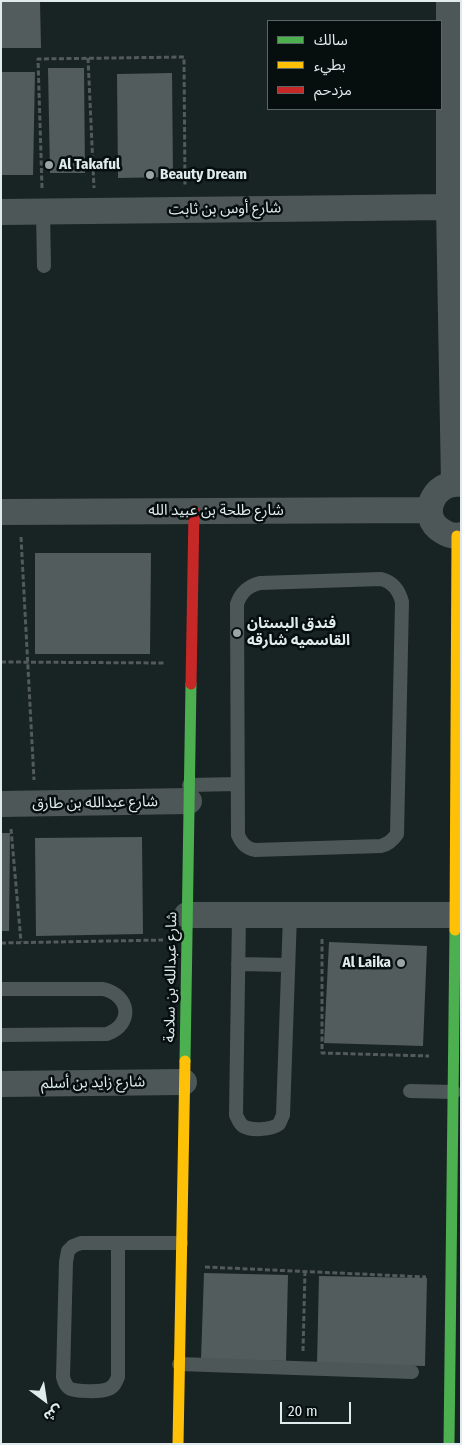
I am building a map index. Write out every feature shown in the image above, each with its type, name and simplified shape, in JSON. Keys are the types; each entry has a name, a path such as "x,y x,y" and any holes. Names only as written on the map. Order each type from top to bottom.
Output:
{"street":[{"path":"449,1444 459,536 447,534 438,529 432,520 430,510 433,498 442,488 457,484 450,207 445,95 450,17"},
{"name":"شارع أوس بن ثابت","path":"1,212 450,207"},
{"name":"شارع طلحة بن عبيد الله","path":"11,512 430,510"},
{"name":"شارع عبدالله بن سلامة","path":"178,1444 194,511"},
{"name":"شارع عبدالله بن طارق","path":"5,804 189,793"},
{"path":"187,928 239,915 455,915"},
{"name":"شارع زايد بن أسلم","path":"1,1084 184,1082"}],"lane":[{"path":"43,211 44,266"},
{"path":"381,579 393,584 402,602 398,827 397,834 393,840 381,846 255,850 244,845 238,835 238,784 237,604 243,592 260,583 381,579"},
{"path":"189,793 238,784"},
{"path":"239,915 236,1115 240,1123 247,1128 268,1129 274,1128 279,1124 283,1115 290,915"},
{"path":"238,964 288,965"},
{"path":"1,989 102,989 118,995 125,1009 121,1025 115,1031 107,1034 1,1034"},
{"path":"410,1090 454,1092"},
{"path":"118,1243 118,1377 114,1386 108,1390 73,1390 68,1387 63,1377 66,1256 68,1252 73,1246 81,1243 118,1243 181,1243"},
{"path":"179,1364 412,1372"}],"path":[{"path":"43,211 38,59 184,57 186,210"},
{"path":"88,58 95,211"},
{"path":"11,512 28,662 35,803"},
{"path":"1,662 191,663"},
{"path":"5,804 21,942"},
{"path":"322,915 322,1053 454,1056"},
{"path":"1,943 187,928"},
{"path":"181,1265 451,1278"},
{"path":"302,1368 304,1272"}],"building":[{"path":"1,1 40,1 41,48 1,48"},
{"path":"48,68 84,68 85,173 50,173"},
{"path":"1,72 35,72 33,175 1,175"},
{"path":"172,73 173,177 118,178 117,74"},
{"path":"35,553 151,553 150,654 35,654"},
{"path":"1,833 10,833 9,931 1,931"},
{"path":"142,837 143,934 36,936 35,838"},
{"path":"329,942 427,946 423,1046 324,1043"},
{"path":"204,1273 288,1275 286,1361 201,1359"},
{"path":"319,1276 427,1278 425,1366 317,1364"}],"traffic: fast":[{"path":"185,1061 191,684"},
{"path":"449,1444 455,930"}],"traffic: slow":[{"path":"455,930 457,536"},
{"path":"178,1444 185,1061"}],"traffic: jam":[{"path":"191,684 194,511"}],"place":[{"name":"Al Takaful","path":"49,165"},
{"name":"Beauty Dream","path":"150,175"},
{"name":"فندق البستان القاسميه شارقه","path":"237,633"},
{"name":"Al Laika","path":"401,963"}]}
